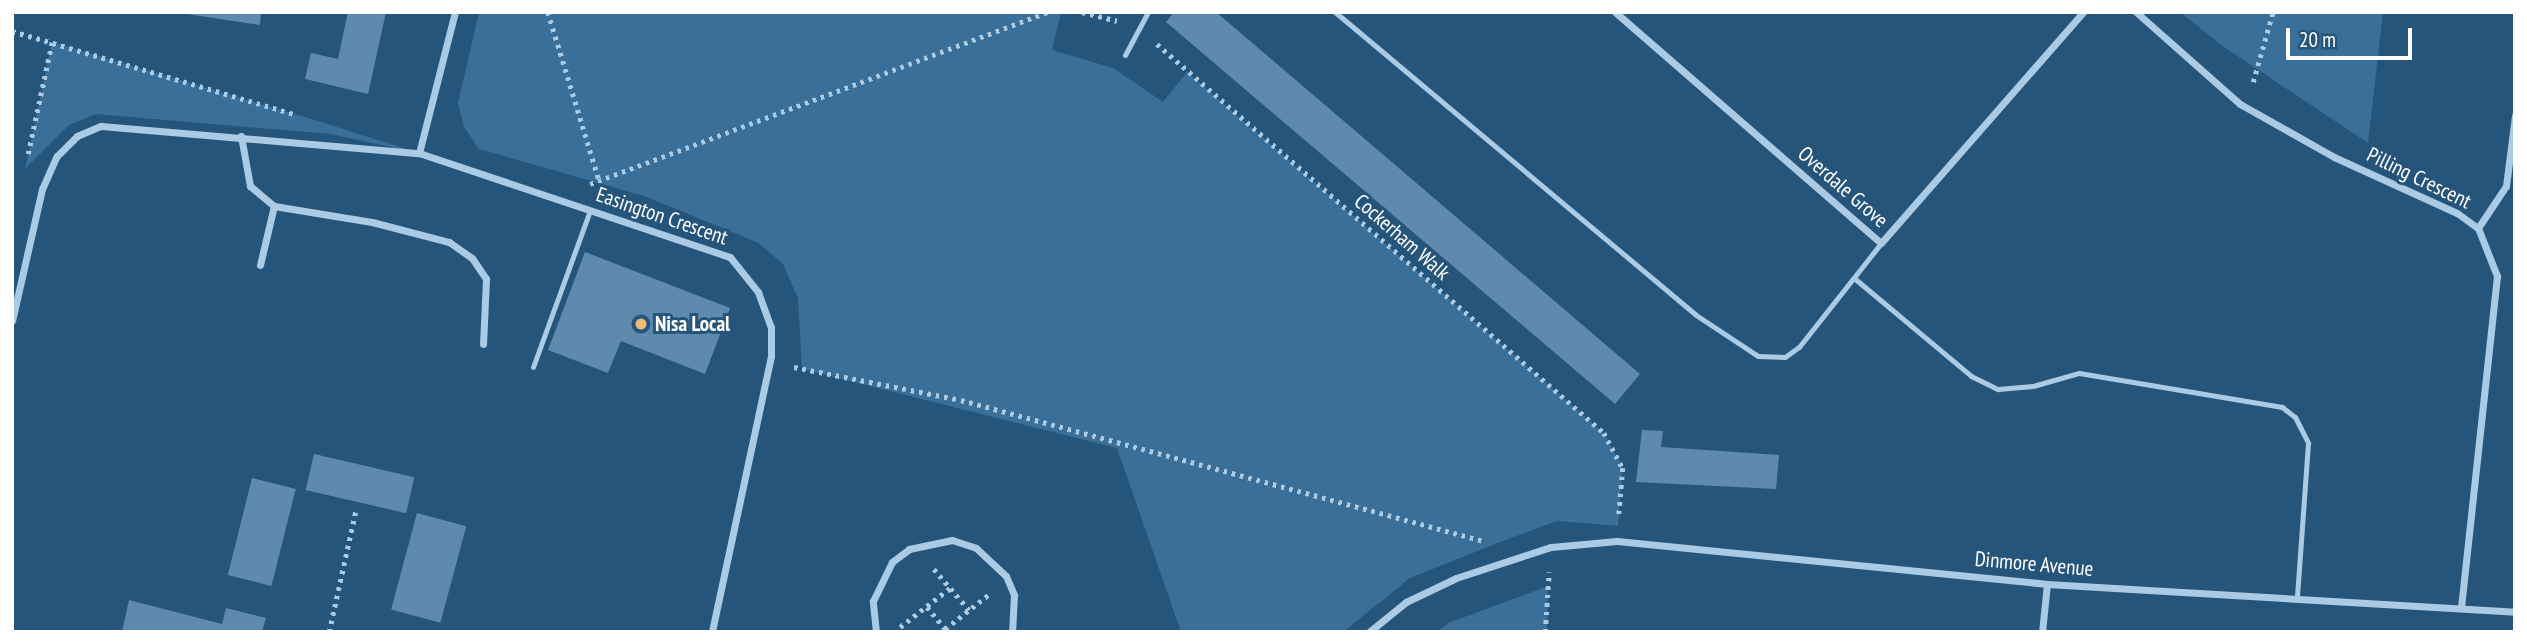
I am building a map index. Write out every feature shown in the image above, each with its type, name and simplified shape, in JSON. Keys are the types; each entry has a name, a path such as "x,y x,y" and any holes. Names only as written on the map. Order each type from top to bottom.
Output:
{"street":[{"path":"418,153 455,12"},
{"name":"Overdale Grove","path":"1615,12 1881,243 2082,12"},
{"name":"Pilling Crescent","path":"2136,12 2240,104 2334,158 2457,213 2479,229 2497,276 2461,606"},
{"path":"2479,229 2506,186 2515,116"},
{"name":"Easington Crescent","path":"12,321 42,189 57,156 77,136 101,126 418,153 730,257 758,292 771,327 769,362 712,632"},
{"path":"241,136 250,186 274,206 372,222 449,242 472,258 486,279 483,344"},
{"path":"260,265 274,206"},
{"path":"876,632 873,601 879,580 892,562 916,546 930,541 964,542 993,559 1007,579 1016,615 1012,632"},
{"name":"Dinmore Avenue","path":"1369,632 1419,596 1533,552 1551,547 1617,541 2047,584 2461,606 2515,612"},
{"path":"2042,632 2047,584"}],"lane":[{"path":"1125,55 1148,12"},
{"path":"1335,12 1696,315 1758,356 1785,358 1799,347 1881,243"},
{"path":"533,368 590,210"},
{"path":"1854,278 1971,376 1998,389 2033,386 2079,373 2282,407 2295,417 2308,443 2297,598"}],"path":[{"path":"548,12 599,180"},
{"path":"555,197 1048,12"},
{"name":"Cockerham Walk","path":"1082,12 1140,27 1604,433 1623,468 1617,541"},
{"path":"2240,104 2259,70 2273,12"},
{"path":"12,31 307,118"},
{"path":"42,189 25,169 52,42"},
{"path":"769,362 961,400 1533,552"},
{"path":"330,632 356,509"},
{"path":"916,546 969,610"},
{"path":"1545,632 1551,547"},
{"path":"927,607 946,631 1007,579"},
{"path":"894,632 950,588"}],"shaded area":[{"path":"479,12 1061,12 1052,50 1113,68 1163,102 1187,72 1604,433 1623,468 1618,526 1557,521 1495,544 1410,578 1343,632 1181,632 1117,448 802,369 798,298 783,264 759,243 644,196 479,149 464,127 458,103"},
{"path":"2180,12 2383,12 2368,143 2221,45"},
{"path":"52,42 419,153 330,134 96,114 69,125 25,169"},
{"path":"1548,586 1547,632 1437,632 1448,623"}],"building":[{"path":"174,12 261,12 260,25"},
{"path":"348,12 386,12 368,94 305,79 311,53 338,59"},
{"path":"1174,12 1216,12 1640,374 1615,404 1166,22"},
{"name":"Nisa Local","path":"585,252 730,308 705,374 621,341 608,373 548,350"},
{"path":"1642,430 1663,431 1661,447 1779,455 1776,489 1636,482"},
{"path":"314,454 414,477 406,513 306,490"},
{"path":"252,478 296,489 271,586 228,575"},
{"path":"417,513 466,526 440,623 391,610"},
{"path":"129,600 222,624 226,608 266,618 262,632 122,632"}],"place":[{"name":"Nisa Local","path":"641,324"}]}
